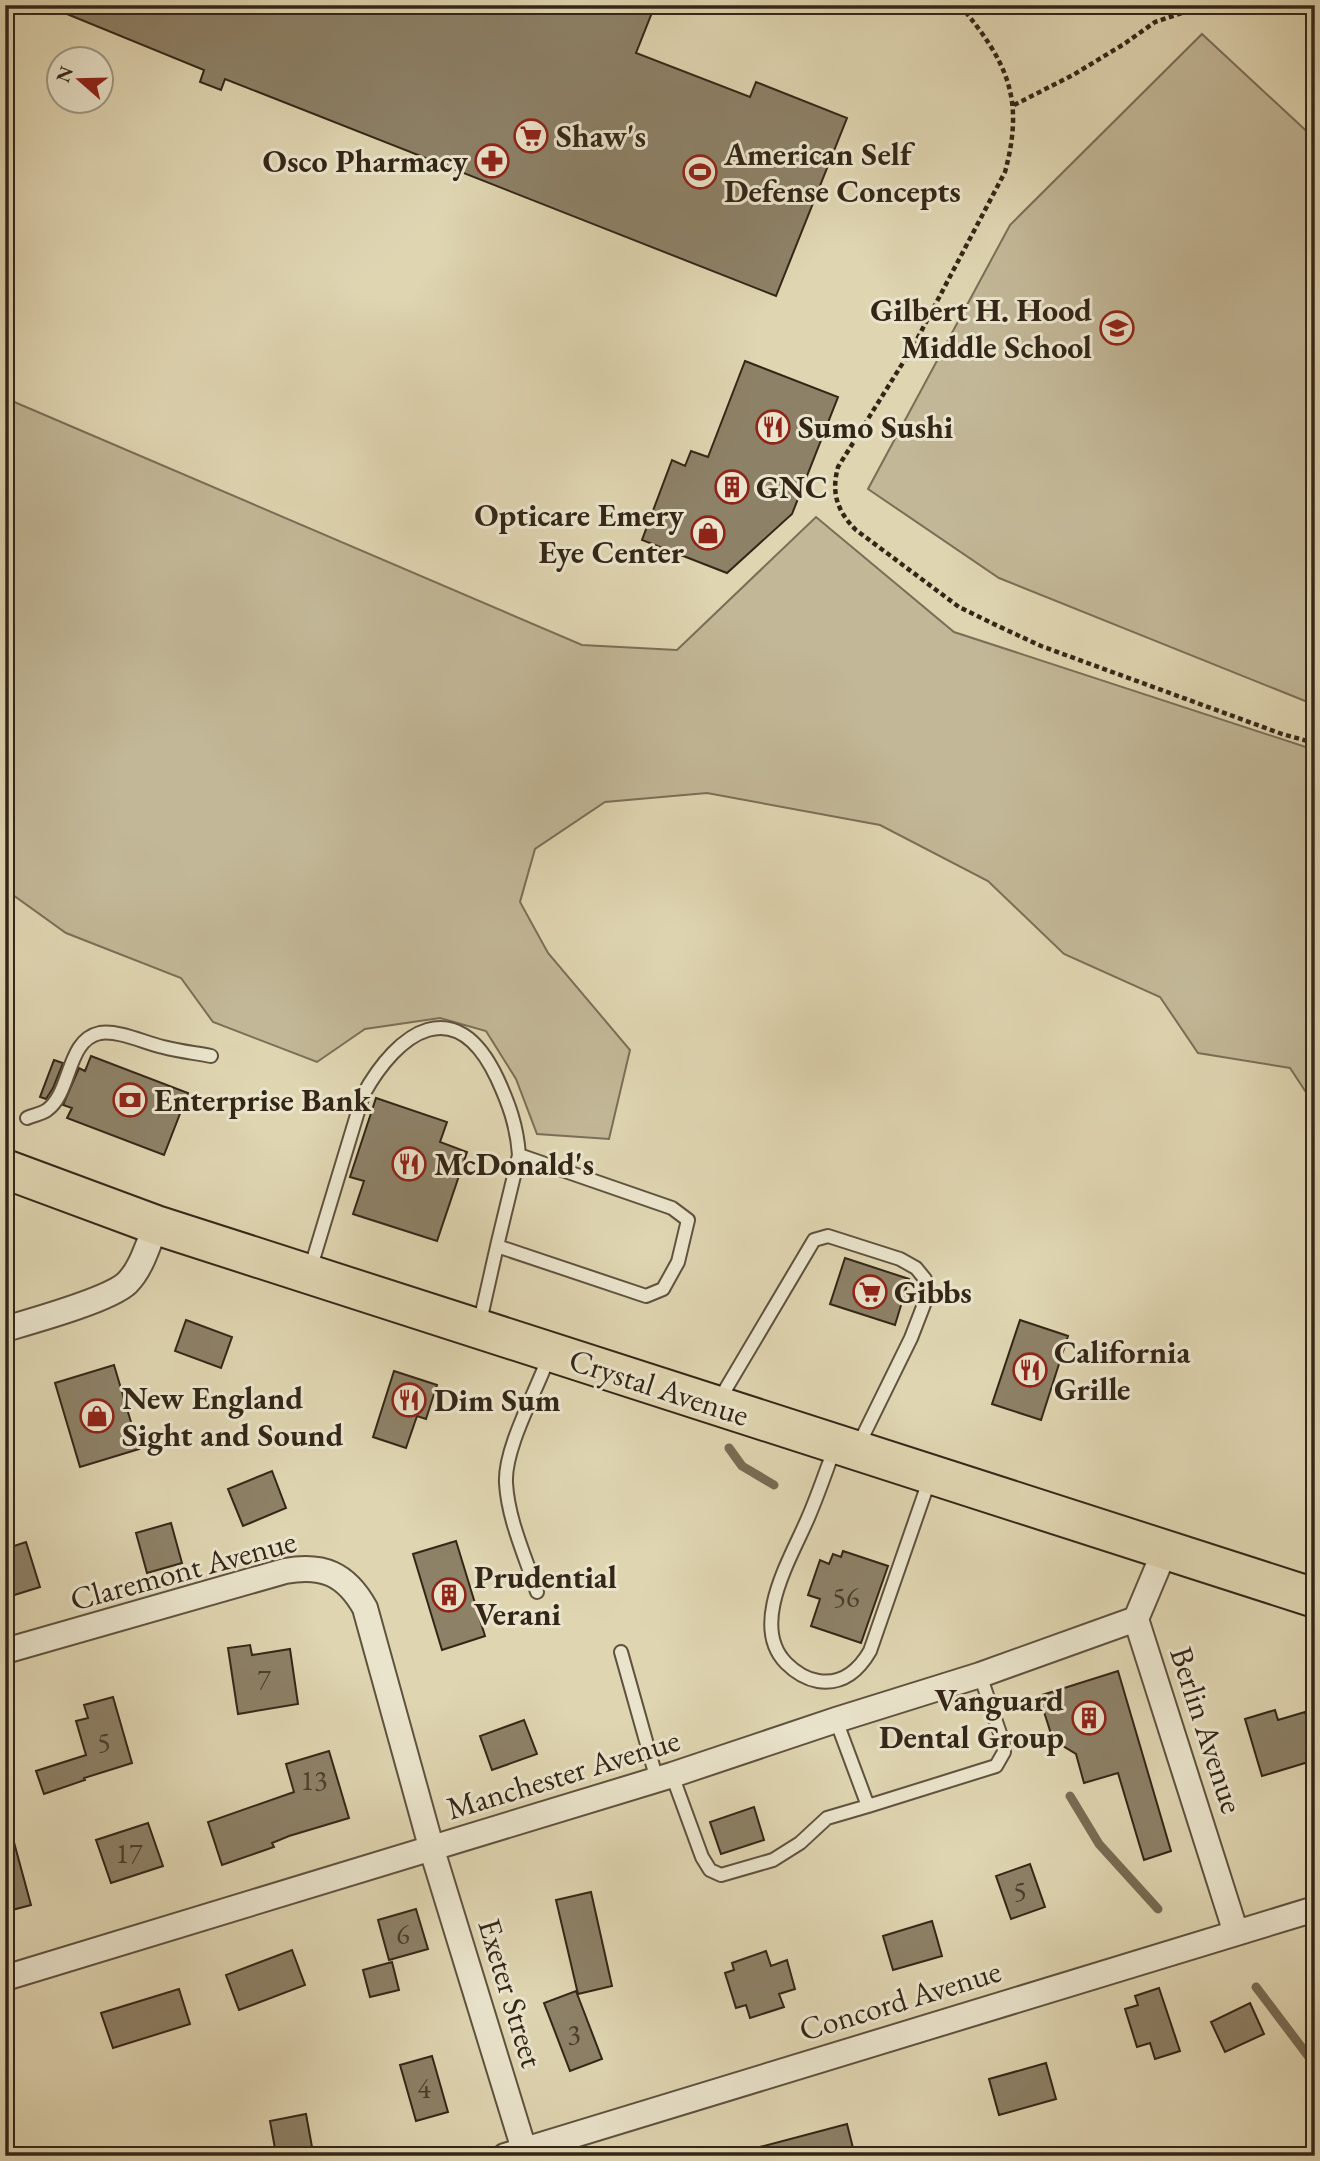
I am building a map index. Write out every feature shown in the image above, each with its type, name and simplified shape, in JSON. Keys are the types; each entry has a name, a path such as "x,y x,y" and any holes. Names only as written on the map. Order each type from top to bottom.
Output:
{"main road":[{"name":"Crystal Avenue","path":"5,1169 156,1225 1315,1598"}],"street":[{"path":"5,1329 106,1295 126,1283 138,1267 156,1225"},
{"name":"Berlin Avenue","path":"1165,1550 1136,1619 1236,1933"},
{"name":"Claremont Avenue","path":"5,1651 285,1571 318,1568 334,1575 358,1595 365,1608 432,1850"},
{"name":"Manchester Avenue","path":"5,1978 665,1777 980,1675 1136,1619"},
{"name":"Exeter Street","path":"432,1850 519,2154"},
{"name":"Concord Avenue","path":"519,2154 1315,1909"}],"lane":[{"path":"309,1274 363,1095 375,1074 406,1042 427,1030 447,1028 464,1033 480,1046 509,1103 517,1129 519,1155 478,1329"},
{"path":"27,1118 47,1111 59,1097 77,1051 87,1039 100,1033 113,1033 166,1048 211,1056"},
{"path":"497,1246 646,1296 663,1289 678,1262 688,1220 672,1208 519,1155"},
{"path":"716,1405 814,1240 828,1236 900,1259 916,1268 925,1279 928,1294 911,1338 813,1506 771,1611 770,1633 777,1653 789,1666 811,1678 834,1681 849,1676 862,1665 870,1651 931,1475"},
{"path":"537,1592 510,1508 506,1482 517,1435 550,1352"},
{"path":"621,1652 665,1777 702,1857 710,1870 721,1875 773,1860 800,1843 827,1818 996,1766 1004,1752 1003,1742 980,1675"},
{"path":"836,1720 868,1805"}],"path":[{"path":"960,5 1004,69 1014,105 1011,150 1005,172 914,345 838,467 834,483 835,499 844,519 959,607 1020,636 1158,690 1315,743"},
{"path":"1014,105 1073,75 1155,22 1206,5"}],"shaded area":[{"name":"Gilbert H. Hood Middle School","path":"1202,34 1315,139 1315,705 999,578 868,489 1010,225"},
{"path":"5,398 582,645 677,650 816,517 954,632 1315,750 1315,1106 1290,1068 1198,1053 1160,997 1064,954 988,881 880,825 707,793 605,802 535,849 520,902 548,953 630,1050 609,1139 537,1134 516,1079 486,1031 440,1018 365,1029 317,1062 213,1022 181,978 66,933 6,890"}],"building":[{"name":"Shaw's","path":"45,5 655,5 636,53 750,97 756,82 847,118 776,296 225,79 221,90 200,82 204,70"},
{"path":"745,361 838,397 792,514 727,573 642,540 672,460 685,466 691,451 708,457"},
{"name":"Enterprise Bank","path":"91,1056 188,1093 164,1155 67,1118 72,1108 63,1105 79,1068 85,1071"},
{"path":"54,1060 63,1063 46,1099 40,1097"},
{"name":"McDonald's","path":"376,1098 447,1122 440,1142 467,1152 437,1241 353,1214 364,1181 350,1177"},
{"name":"Gibbs","path":"845,1258 909,1279 895,1325 830,1304"},
{"path":"186,1320 232,1337 221,1368 175,1351"},
{"name":"California Grille","path":"1020,1320 1068,1336 1041,1420 992,1404"},
{"name":"New England Sight and Sound","path":"114,1365 139,1449 80,1467 55,1383"},
{"name":"Dim Sum","path":"394,1371 437,1385 426,1419 417,1416 406,1448 373,1437"},
{"path":"272,1471 286,1508 243,1526 228,1489"},
{"path":"171,1523 182,1563 147,1573 136,1533"},
{"name":"Prudential Verani","path":"456,1541 485,1636 442,1650 413,1554"},
{"path":"26,1542 40,1587 5,1598 5,1549"},
{"path":"843,1551 888,1566 861,1643 811,1626 820,1599 808,1595 820,1560 829,1564 833,1554 841,1557"},
{"path":"250,1645 252,1655 290,1649 298,1704 238,1714 228,1648"},
{"name":"Vanguard Dental Group","path":"1118,1671 1171,1851 1144,1860 1118,1773 1084,1783 1076,1754 1053,1740 1039,1696"},
{"path":"113,1697 132,1763 44,1794 36,1771 86,1755 76,1721 88,1718 84,1705"},
{"path":"1275,1710 1278,1720 1305,1712 1315,1742 1315,1760 1262,1776 1245,1719"},
{"path":"524,1720 537,1754 492,1770 480,1736"},
{"path":"329,1751 349,1818 289,1836 272,1843 274,1847 222,1865 208,1822 294,1792 286,1764"},
{"path":"754,1807 764,1840 721,1854 710,1822"},
{"path":"148,1823 163,1866 111,1883 96,1840"},
{"path":"12,1835 31,1905 5,1912 5,1836"},
{"path":"1030,1864 1045,1907 1011,1919 996,1876"},
{"path":"591,1892 612,1986 578,1994 556,1900"},
{"path":"416,1909 428,1949 389,1960 378,1920"},
{"path":"932,1921 942,1956 893,1970 883,1936"},
{"path":"292,1950 305,1985 239,2010 226,1975"},
{"path":"766,1951 771,1966 787,1960 795,1989 779,1994 784,2007 750,2018 746,2005 736,2008 725,1973 734,1970 732,1963"},
{"path":"392,1962 399,1990 370,1997 363,1970"},
{"path":"1159,1988 1180,2051 1155,2059 1150,2043 1137,2047 1125,2009 1138,2005 1135,1996"},
{"path":"179,1989 190,2024 113,2048 101,2013"},
{"path":"576,1991 602,2059 570,2071 544,2003"},
{"path":"1250,2003 1264,2034 1225,2052 1211,2022"},
{"path":"432,2056 448,2112 416,2121 400,2065"},
{"path":"1046,2063 1056,2099 999,2115 989,2079"},
{"path":"306,2114 312,2147 276,2154 270,2121"},
{"path":"847,2124 855,2156 757,2156 756,2148"}],"waterway":[{"path":"729,1448 742,1466 774,1485"},
{"path":"1070,1796 1099,1844 1158,1909"},
{"path":"1256,1987 1315,2065"}],"place":[{"name":"Shaw's","path":"531,136"},
{"name":"Osco Pharmacy","path":"492,161"},
{"name":"American Self Defense Concepts","path":"700,172"},
{"name":"Gilbert H. Hood Middle School","path":"1117,328"},
{"name":"Sumo Sushi","path":"773,427"},
{"name":"GNC","path":"732,487"},
{"name":"Opticare Emery Eye Center","path":"708,533"},
{"name":"Enterprise Bank","path":"130,1100"},
{"name":"McDonald's","path":"409,1164"},
{"name":"Gibbs","path":"870,1292"},
{"name":"California Grille","path":"1030,1370"},
{"name":"Dim Sum","path":"409,1400"},
{"name":"New England Sight and Sound","path":"97,1416"},
{"name":"Prudential Verani","path":"449,1595"},
{"name":"Vanguard Dental Group","path":"1089,1718"}]}
